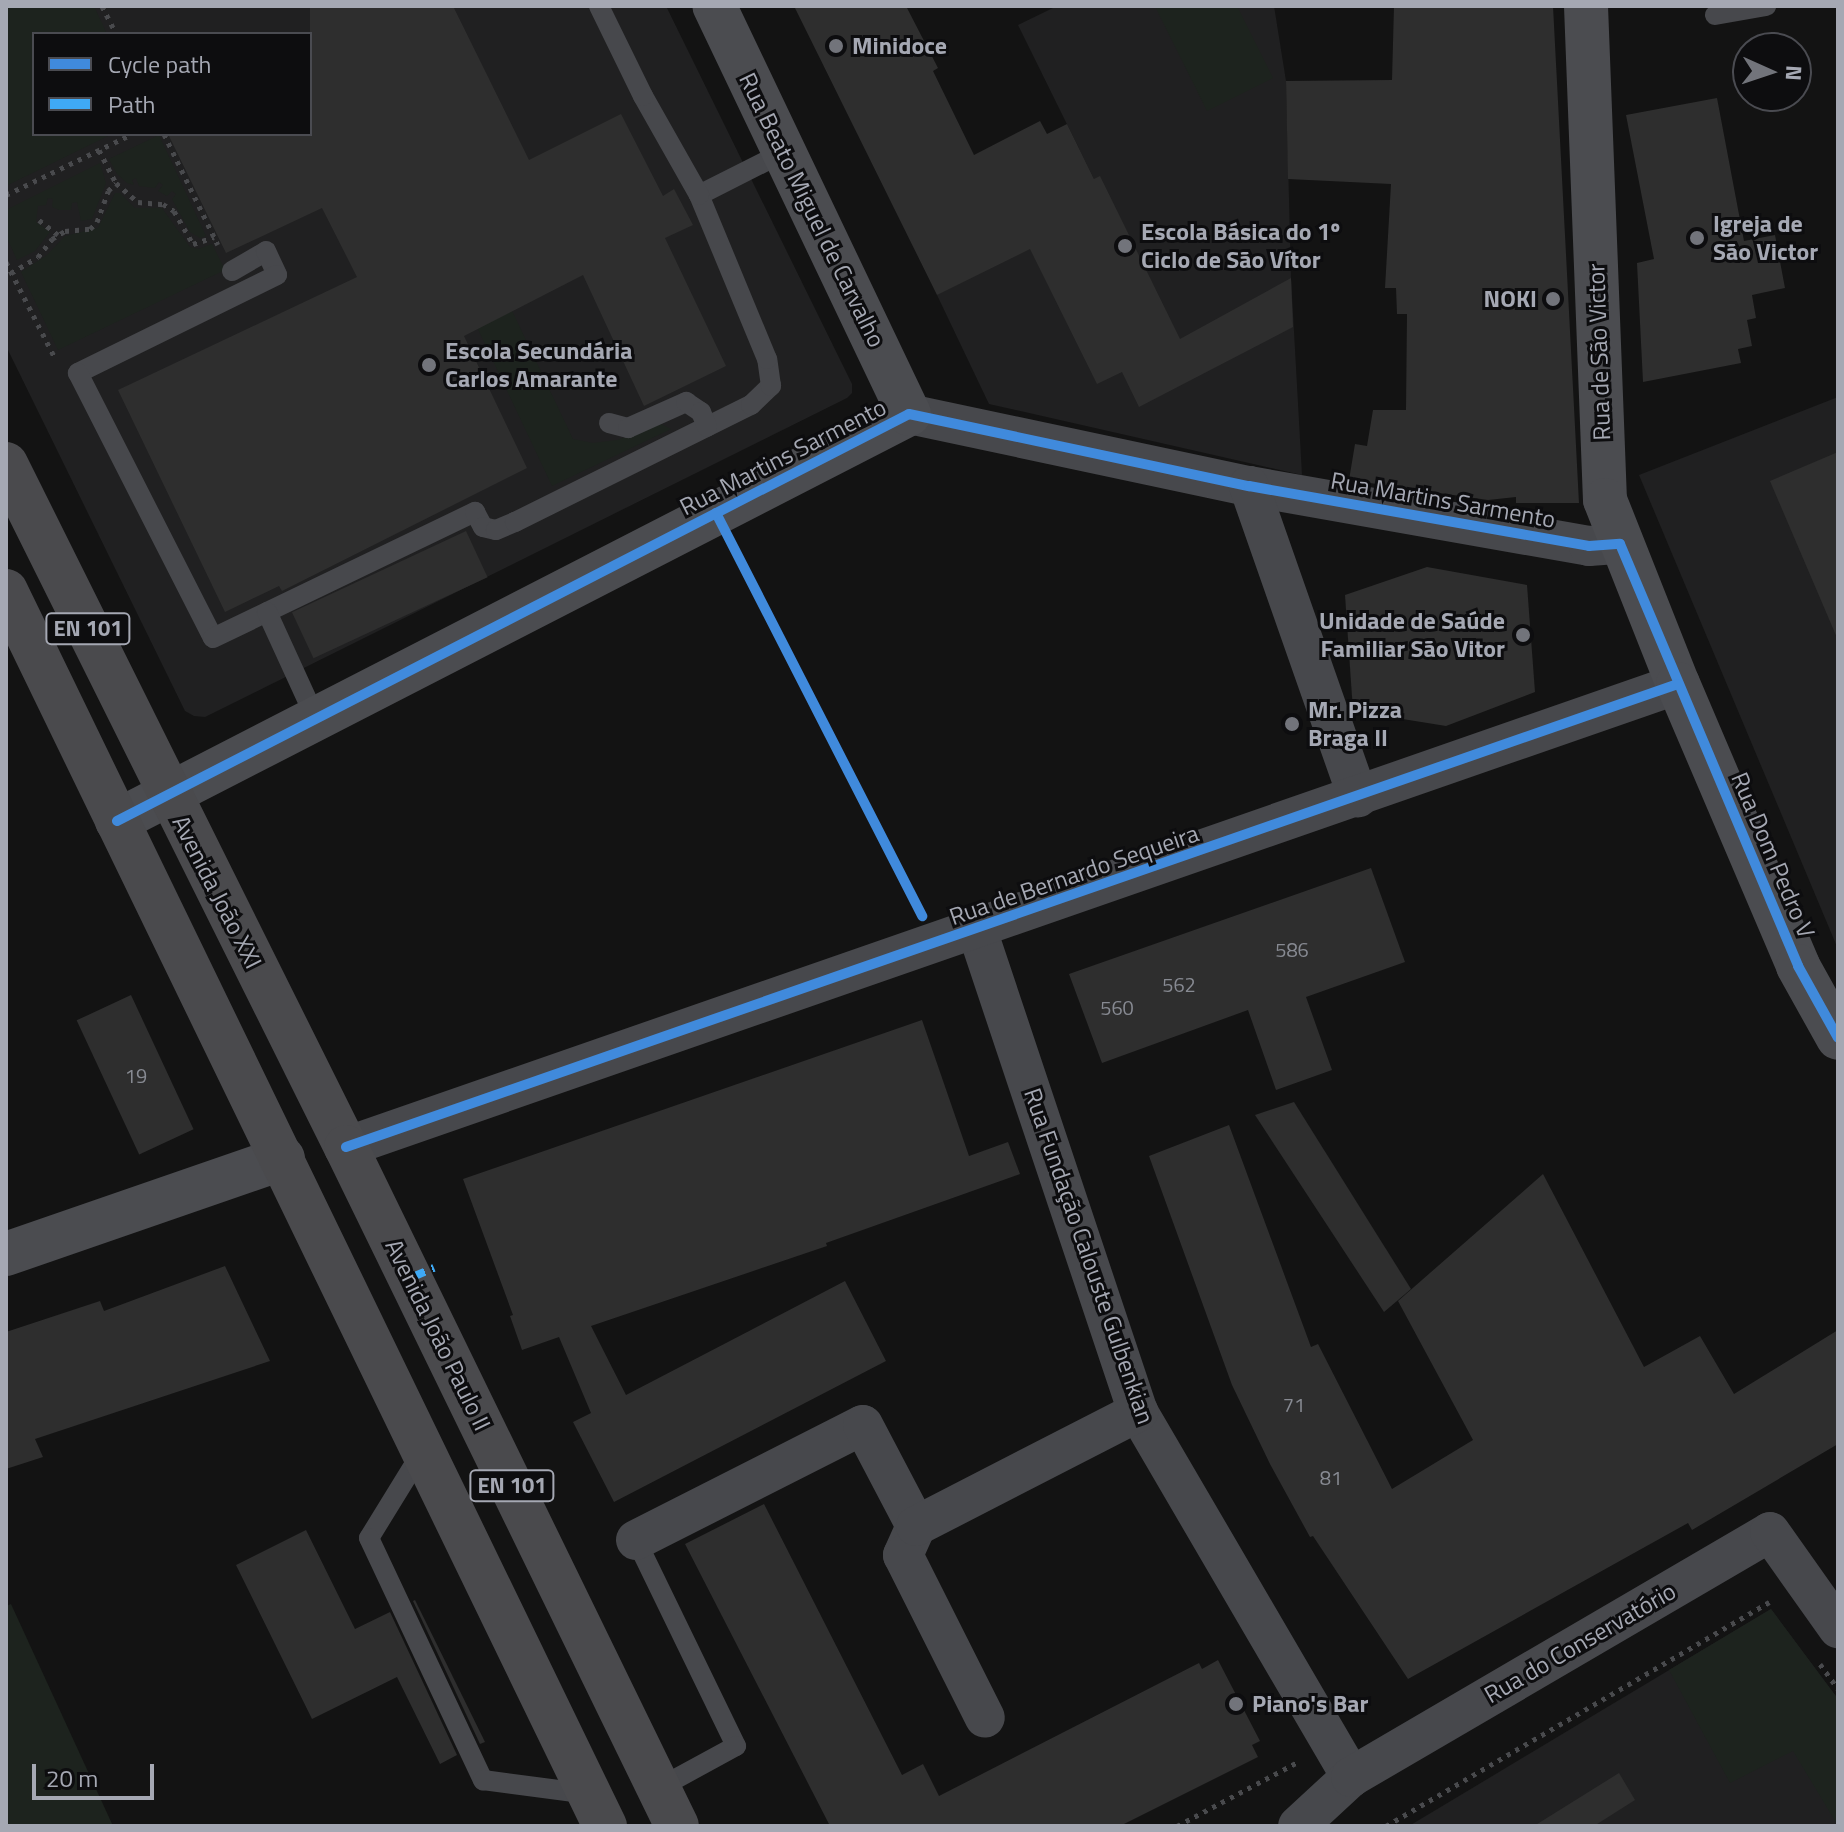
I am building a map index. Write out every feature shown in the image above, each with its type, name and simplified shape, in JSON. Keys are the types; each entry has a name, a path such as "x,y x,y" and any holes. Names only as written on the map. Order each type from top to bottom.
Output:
{"main road":[{"name":"Avenida João XXI","path":"6,464 168,795 346,1147"},
{"name":"EN 101","path":"6,591 598,1810"},
{"name":"Avenida João Paulo II","path":"346,1147 668,1807"}],"street":[{"name":"Rua Beato Miguel de Carvalho","path":"714,6 909,414"},
{"name":"Rua de São Victor","path":"1586,6 1605,500 1678,684"},
{"name":"Rua Martins Sarmento","path":"117,821 909,414 1249,486 1589,546 1620,544"},
{"path":"1249,486 1358,797"},
{"name":"Rua de Bernardo Sequeira","path":"346,1147 1678,684"},
{"name":"Rua Dom Pedro V","path":"1678,684 1798,966 1838,1038"},
{"name":"Rua Fundação Calouste Gulbenkian","path":"977,930 1138,1412 1351,1777"},
{"path":"6,1254 283,1158"},
{"path":"985,1718 903,1555 916,1526 1138,1412"},
{"path":"636,1540 863,1425 916,1526"},
{"name":"Rua do Conservatório","path":"1298,1826 1351,1777 1770,1532 1824,1640"}],"lane":[{"path":"232,271 266,251 277,275 78,373 213,638 475,512 483,527 496,530 751,405 771,386 767,359 699,195 643,96 599,6"},
{"path":"1715,15 1766,6"},
{"path":"699,195 784,152"},
{"path":"609,423 628,428 686,402 701,412 707,427"},
{"path":"267,612 316,719"},
{"path":"424,1449 369,1538 483,1780 598,1810"},
{"path":"636,1540 736,1746 668,1807"}],"path":[{"path":"102,6 115,32"},
{"path":"6,195 128,136"},
{"path":"165,136 232,271"},
{"path":"99,150 116,183 138,202 163,204 174,211 193,244 214,237"},
{"path":"11,273 38,257 58,235 90,229 97,222 108,191 116,183"},
{"path":"39,220 58,235"},
{"path":"6,262 56,361 70,354"},
{"path":"1386,1826 1773,1601"},
{"path":"1824,1640 1838,1689"},
{"path":"1177,1826 1303,1760"}],"shaded area":[{"name":"Escola Secundária Carlos Amarante","path":"6,6 666,6 852,384 852,393 205,717 185,711 6,346"},
{"path":"6,6 94,6 106,32 32,32 32,136 108,136 6,186"},
{"name":"Escola Básica do 1º Ciclo de São Vítor","path":"1057,6 1274,6 1286,81 1291,278 1302,475 989,404 937,295 1094,179 1018,25"},
{"path":"1155,6 1237,6 1273,78 1207,111"},
{"path":"159,136 206,236 200,238 190,232 172,199 176,194 172,191 167,196 158,191 163,185 159,182 155,188 139,186 136,178 132,180 134,185 127,183 117,174 109,159"},
{"path":"100,163 106,183 92,219 81,221 77,202 72,203 71,210 59,210 52,207 53,199 48,198 46,205 38,206 36,222 50,232 35,251 17,260 6,236 6,210"},
{"path":"115,193 120,193 135,208 162,208 190,247 198,249 212,244 225,270 58,350 21,272 47,255 65,236 98,228"},
{"path":"469,220 573,439 593,443 617,440 661,424 671,429 552,486 434,236"},
{"path":"1838,397 1838,949 1639,475"},
{"path":"11,1604 113,1826 6,1826 6,1606"},
{"path":"1771,1609 1838,1699 1838,1826 1409,1826"},
{"path":"1771,1609 1838,1699 1838,1826 1793,1751 1730,1783 1669,1670"}],"building":[{"path":"310,6 453,6 529,160 621,114 663,196 674,189 693,225 665,238 726,366 644,406 583,275 464,336 527,468 282,591 279,586 225,612 118,390 357,277 322,208 226,253 169,136 312,136"},
{"path":"794,6 906,6 938,68 933,71 974,155 1040,121 1047,134 1067,124 1094,179 1100,176 1180,339 1291,278 1293,327 1139,407 1122,372 1097,384 1030,249 937,295"},
{"path":"1394,6 1553,6 1579,503 1516,503 1516,497 1488,500 1349,480 1355,444 1367,446 1373,410 1406,410 1407,314 1397,314 1396,288 1385,288 1391,184 1288,179 1286,81 1392,80"},
{"name":"Igreja de São Victor","path":"1717,98 1744,241 1775,235 1785,288 1752,295 1756,318 1747,320 1752,346 1738,349 1741,363 1643,382 1637,263 1654,259 1626,115"},
{"path":"1838,452 1838,640 1770,481"},
{"path":"466,531 488,577 314,658 292,612"},
{"path":"1427,567 1527,585 1535,692 1446,726 1353,711 1345,595"},
{"path":"1371,868 1405,962 1306,997 1332,1070 1276,1090 1248,1010 1102,1063 1069,974"},
{"path":"131,995 194,1129 139,1154 77,1020"},
{"path":"922,1020 969,1156 1008,1142 1020,1174 826,1243 827,1246 591,1326 626,1395 845,1281 886,1361 614,1502 573,1422 591,1413 559,1337 522,1350 510,1316 513,1315 463,1179"},
{"path":"1294,1102 1411,1289 1384,1312 1255,1115"},
{"path":"1229,1125 1311,1347 1318,1344 1392,1489 1473,1440 1398,1301 1543,1174 1644,1367 1700,1336 1734,1394 1838,1330 1838,1444 1692,1530 1688,1523 1408,1679 1313,1536 1310,1537 1270,1464 1232,1385 1149,1156"},
{"path":"225,1266 270,1361 35,1439 43,1457 6,1469 6,1332 100,1301 104,1311"},
{"path":"764,1504 902,1775 923,1764 939,1796 1199,1663 1202,1669 1218,1660 1260,1741 1252,1745 1258,1757 1120,1826 830,1826 685,1544"},
{"path":"306,1530 355,1629 390,1612 457,1755 440,1764 397,1677 312,1719 236,1565"},
{"path":"415,1600 485,1742 480,1744"},
{"path":"1619,1773 1635,1800 1594,1826 1534,1826"}],"marked path":[{"path":"410,1278 434,1268"}],"cycle path":[{"path":"117,821 909,414 1249,486 1589,546 1620,544 1798,966 1838,1038"},
{"path":"716,513 922,916"},
{"path":"346,1147 1678,684"}],"place":[{"name":"Minidoce","path":"836,46"},
{"name":"Igreja de São Victor","path":"1697,238"},
{"name":"Escola Básica do 1º Ciclo de São Vítor","path":"1125,246"},
{"name":"NOKI","path":"1553,299"},
{"name":"Escola Secundária Carlos Amarante","path":"429,365"},
{"name":"Unidade de Saúde Familiar São Vitor","path":"1523,635"},
{"name":"Mr. Pizza Braga II","path":"1292,724"},
{"name":"Piano's Bar","path":"1236,1704"}]}
